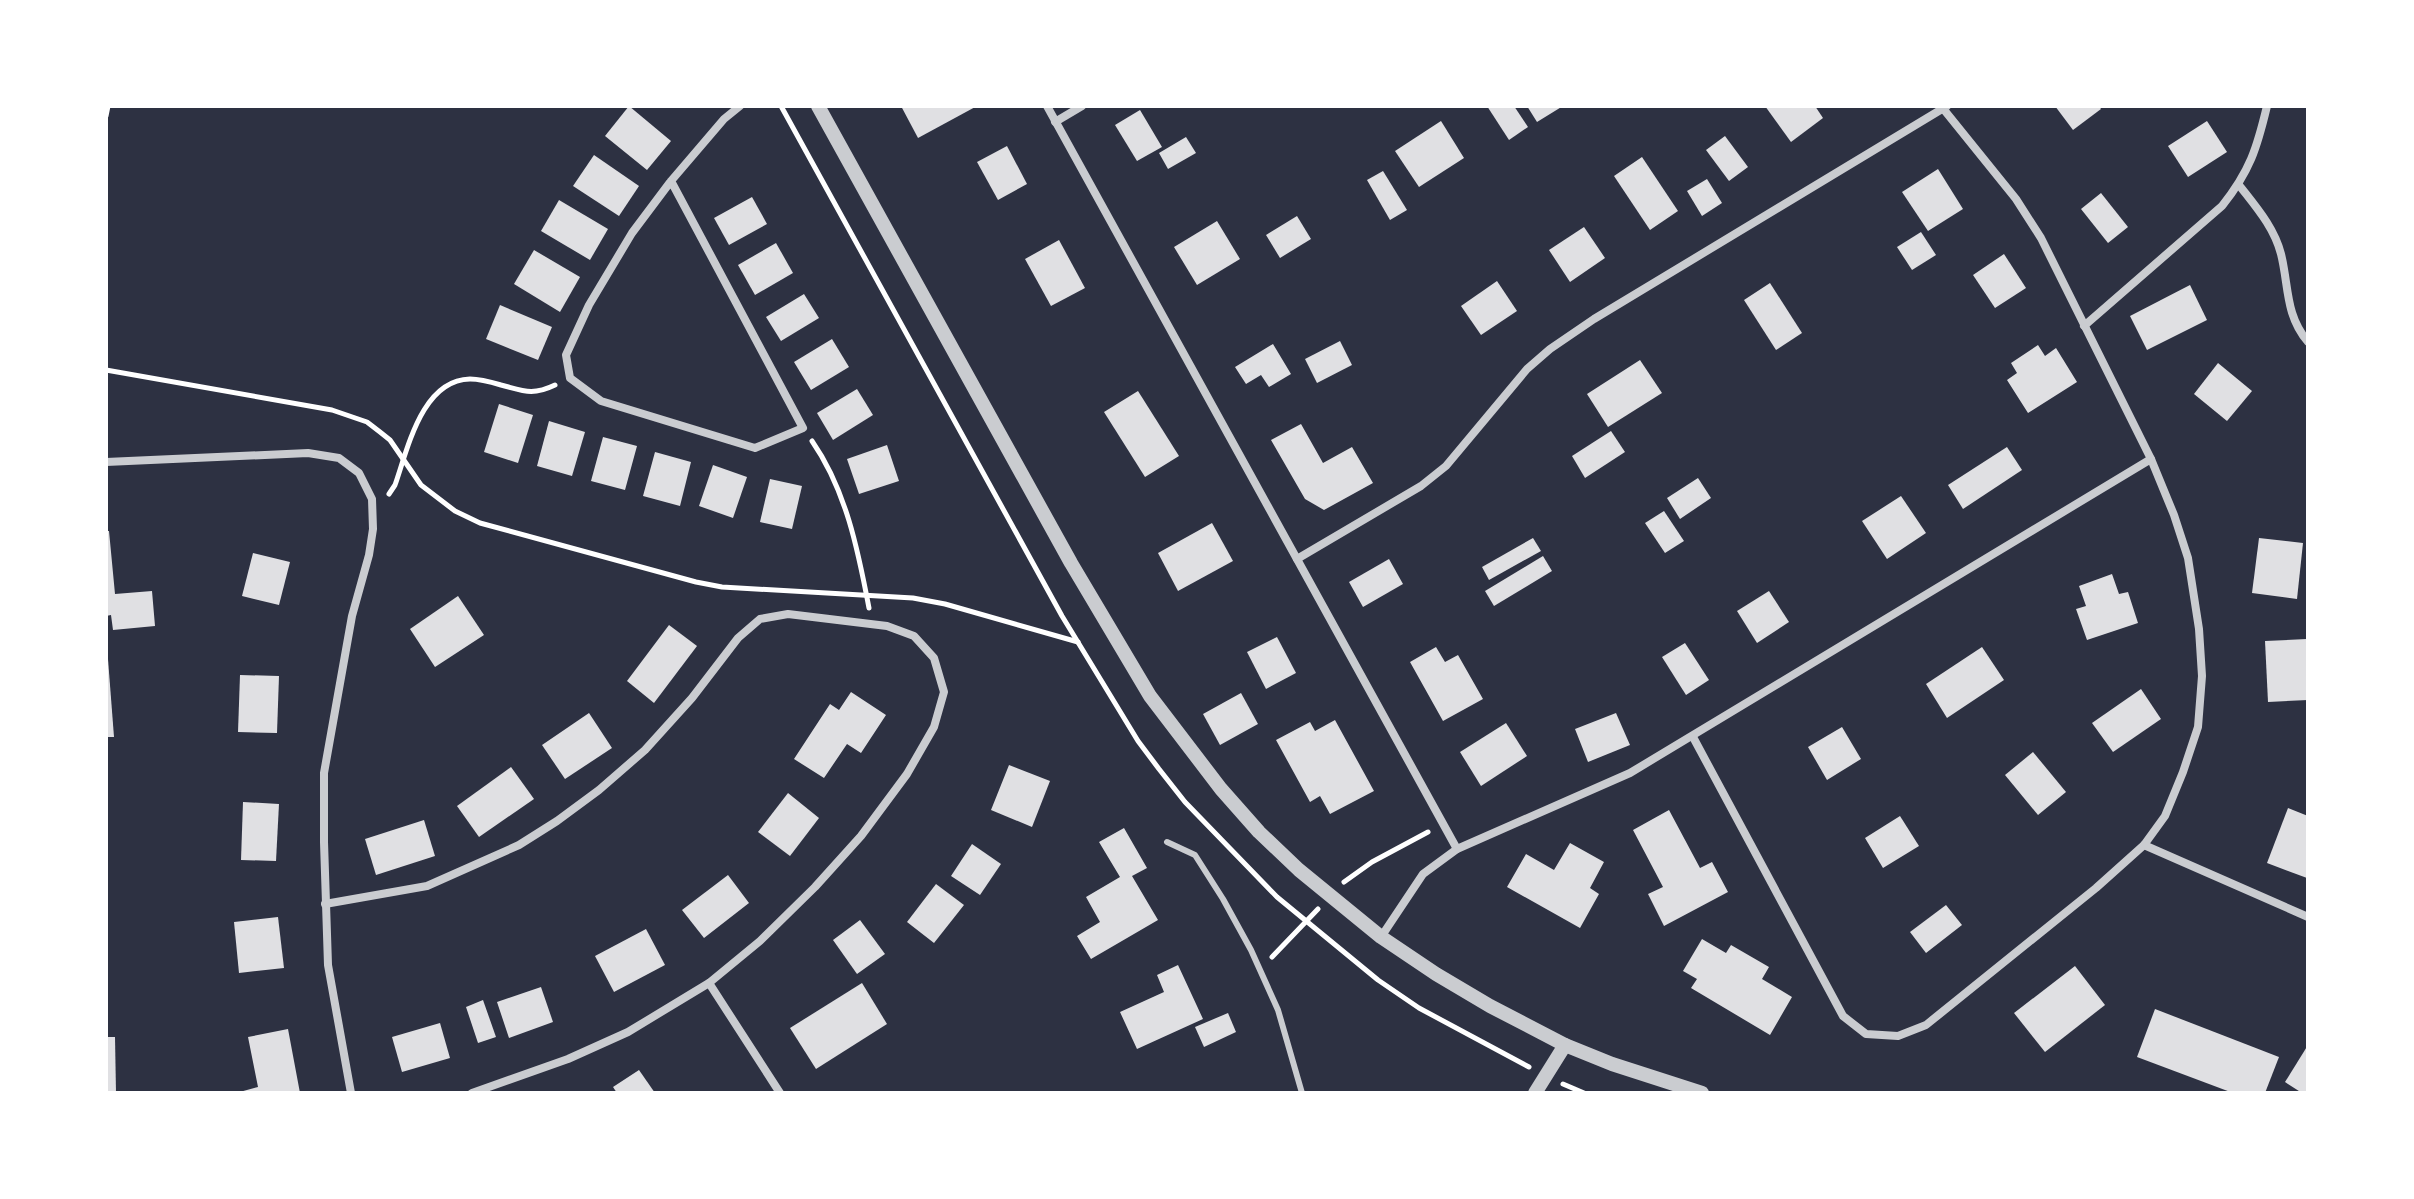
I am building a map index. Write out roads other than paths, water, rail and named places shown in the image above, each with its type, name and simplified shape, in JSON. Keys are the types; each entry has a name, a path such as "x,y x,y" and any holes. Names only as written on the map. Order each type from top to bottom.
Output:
{"street":[{"path":"671,181 803,428 755,448 601,401 570,378 566,355 589,305 632,233 671,181 724,119 740,106"},
{"path":"818,106 1071,563 1150,696 1221,789 1259,832 1299,870 1381,937 1490,1006 1565,1045 1702,1093"},
{"path":"1047,106 1457,849"},
{"path":"1055,122 1082,106"},
{"path":"2084,326 2222,206 2249,167 2267,106"},
{"path":"1297,559 1421,486 1446,466 1527,369 1550,349 1594,319 1944,107 2016,199 2041,238 2151,459 2174,515 2188,558 2199,629 2202,676 2198,727 2183,772 2165,816 2144,845 2096,888 1926,1025 1898,1036 1880,1035 1866,1034 1843,1016 1693,737"},
{"path":"2239,185 2266,220 2281,252 2293,320 2308,342"},
{"path":"106,462 308,453 339,458 359,473 372,499 373,529 369,555 352,616 324,773 328,965 351,1093"},
{"path":"1381,937 1423,874 1457,849 1630,773 2151,459"},
{"path":"325,904 427,886 519,845 557,821 645,750 692,698 738,638 760,619 788,614 887,626 914,636 934,658 944,692 934,727 907,774 861,836 760,941 709,983 616,1037 568,1059 472,1093"},
{"path":"2144,845 2308,917"},
{"path":"709,983 780,1093"},
{"path":"1535,1093 1565,1045"}],"lane":[{"path":"1167,842 1195,855 1251,950 1278,1010 1302,1093"}]}
